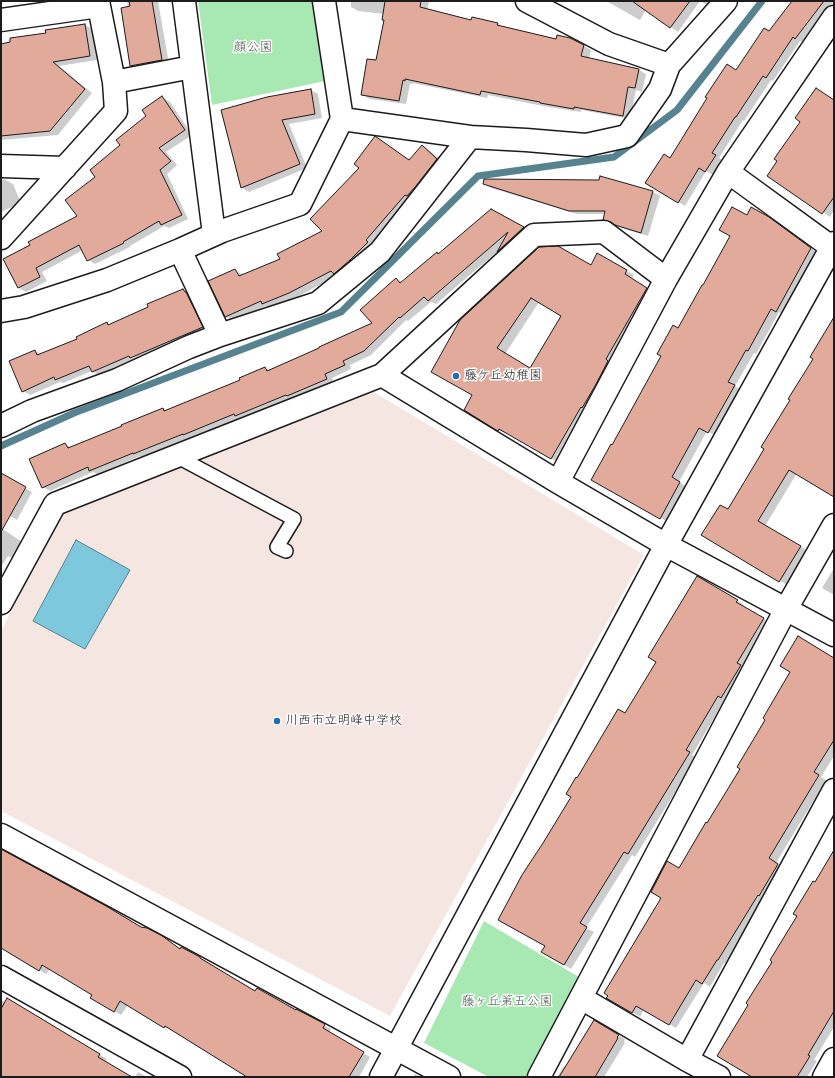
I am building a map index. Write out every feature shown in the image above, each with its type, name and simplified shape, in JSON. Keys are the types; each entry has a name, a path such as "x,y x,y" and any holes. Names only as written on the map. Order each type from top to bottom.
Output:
{"street":[{"path":"184,1 214,234"},
{"path":"1,311 24,307 107,280 180,250 214,234 300,204 342,119 324,1"},
{"path":"527,1 609,44 669,65"},
{"path":"342,119 470,137 586,145 627,136 660,89 669,65 726,1"},
{"path":"1,20 98,3 114,82 116,111 1,238"},
{"path":"558,482 666,279 728,172 834,17"},
{"path":"114,82 192,67"},
{"path":"1,426 32,411 117,380 189,347 220,335 318,303 380,252 470,137"},
{"path":"1,166 65,168"},
{"path":"381,1077 666,545 833,246 728,172"},
{"path":"1,603 55,504 382,375 534,235 604,232 666,279"},
{"path":"180,250 220,335"},
{"path":"382,375 558,482 666,545 834,635"},
{"path":"539,1077 786,609 834,525"},
{"path":"687,1060 834,790"},
{"path":"1,834 449,1077"},
{"path":"1,977 180,1077"},
{"path":"581,998 719,1077"},
{"path":"824,1077 834,1060"}],"lane":[{"path":"176,456 294,519 277,547 286,551"}],"shaded area":[{"name":"川西市立明峰中学校","path":"374,392 644,555 390,1016 1,811 1,631 60,515"}],"green space":[{"name":"顔公園","path":"198,1 314,1 325,81 212,105"},
{"name":"藤ヶ丘第五公園","path":"484,921 584,980 531,1077 489,1077 424,1043"}],"water":[{"path":"76,540 130,570 85,649 33,621"}],"building":[{"path":"129,1 152,1 162,60 130,66 121,8 130,6"},
{"path":"385,1 421,1 420,7 471,20 472,17 498,23 497,25 556,39 557,35 570,38 584,45 581,56 639,69 635,88 628,87 623,116 574,107 574,109 481,91 480,95 405,79 405,81 403,80 399,101 361,95 367,59 376,60 384,20 382,20"},
{"path":"632,1 690,1 670,28"},
{"path":"792,1 824,1 795,39 793,37 766,78 763,76 712,153 716,155 705,172 699,168 678,203 645,183 664,154 670,158 707,98 705,97 727,64 736,70 764,28 769,31"},
{"path":"85,24 90,56 53,62 85,89 50,131 1,136 1,44 10,42 10,38 46,33 45,30"},
{"path":"816,88 834,100 834,197 822,214 767,176 777,161 774,159 800,122 795,118"},
{"path":"311,89 315,114 282,120 300,164 241,188 221,110 267,97"},
{"path":"162,96 185,130 159,148 171,161 160,170 182,215 161,225 159,221 123,242 124,243 87,261 79,245 36,268 40,277 18,288 3,259 30,245 28,242 77,216 65,200 95,177 90,170 120,145 116,140 146,116 142,110"},
{"path":"375,136 409,160 422,145 437,159 416,186 407,196 405,195 366,240 368,242 334,274 331,271 289,293 262,304 261,301 225,317 208,281 235,269 239,276 280,259 277,254 322,231 310,219 359,168 354,164"},
{"path":"600,176 653,191 641,233 603,220 605,211 569,211 483,184 484,179 599,180"},
{"path":"732,207 747,215 751,207 769,217 811,248 776,312 771,309 748,351 746,350 728,382 735,385 708,433 699,428 672,477 680,482 660,519 591,480 661,356 657,354 673,325 678,328 730,236 719,230"},
{"path":"491,209 524,227 497,252 508,232 428,301 424,297 400,318 399,317 364,351 343,361 345,365 325,374 327,379 287,396 286,395 235,416 234,414 89,471 88,467 42,488 29,459 65,443 68,448 163,408 164,411 240,380 239,378 265,367 267,371 372,323 360,310 396,278 400,283 437,252 438,254"},
{"path":"558,246 591,265 597,253 627,270 625,274 647,288 606,359 608,361 595,386 551,459 499,429 498,431 496,430 464,410 472,395 431,372 460,320 539,247","holes":["531,298 561,316 530,368 497,348"]},
{"path":"183,289 186,292 203,327 130,358 129,356 92,372 89,366 55,380 54,377 22,392 9,361 35,350 37,355 77,339 76,337 107,322 108,325 148,307 147,304"},
{"path":"834,317 834,497 789,470 758,521 801,546 779,582 701,535 720,505 728,509 764,449 761,447 790,400 788,399 813,359 810,357"},
{"path":"1,473 26,487 1,532"},
{"path":"697,576 738,600 736,602 764,618 737,663 741,665 721,698 718,696 686,750 690,752 628,854 624,852 580,923 587,927 564,965 541,952 545,946 498,920 522,875 571,797 566,794 576,777 577,778 618,709 625,713 656,662 648,657"},
{"path":"798,636 834,658 834,740 814,772 819,775 769,858 778,864 702,984 696,980 669,1025 636,1006 632,1013 606,998 608,996 604,993 661,898 651,892 667,861 679,868 740,769 737,767 765,720 763,718 790,672 780,666"},
{"path":"1,849 106,906 141,927 147,928 161,935 180,949 181,947 200,957 255,991 257,988 325,1024 323,1028 364,1052 349,1077 247,1077 165,1026 164,1028 120,1001 114,1012 90,998 92,995 42,965 39,971 1,948"},
{"path":"834,850 834,1011 797,1077 752,1077 717,1056 748,1005 746,1003 772,962 770,960 797,916 793,914 813,881 815,882"},
{"path":"7,998 100,1054 98,1057 132,1077 1,1077 1,1009"},
{"path":"594,1020 619,1035 595,1077 559,1077"}],"waterway":[{"path":"1,446 74,413 341,312 478,176 614,157 677,110 762,1"}],"place":[{"name":"藤ケ丘幼稚園","path":"456,376"},
{"name":"川西市立明峰中学校","path":"277,721"}]}
